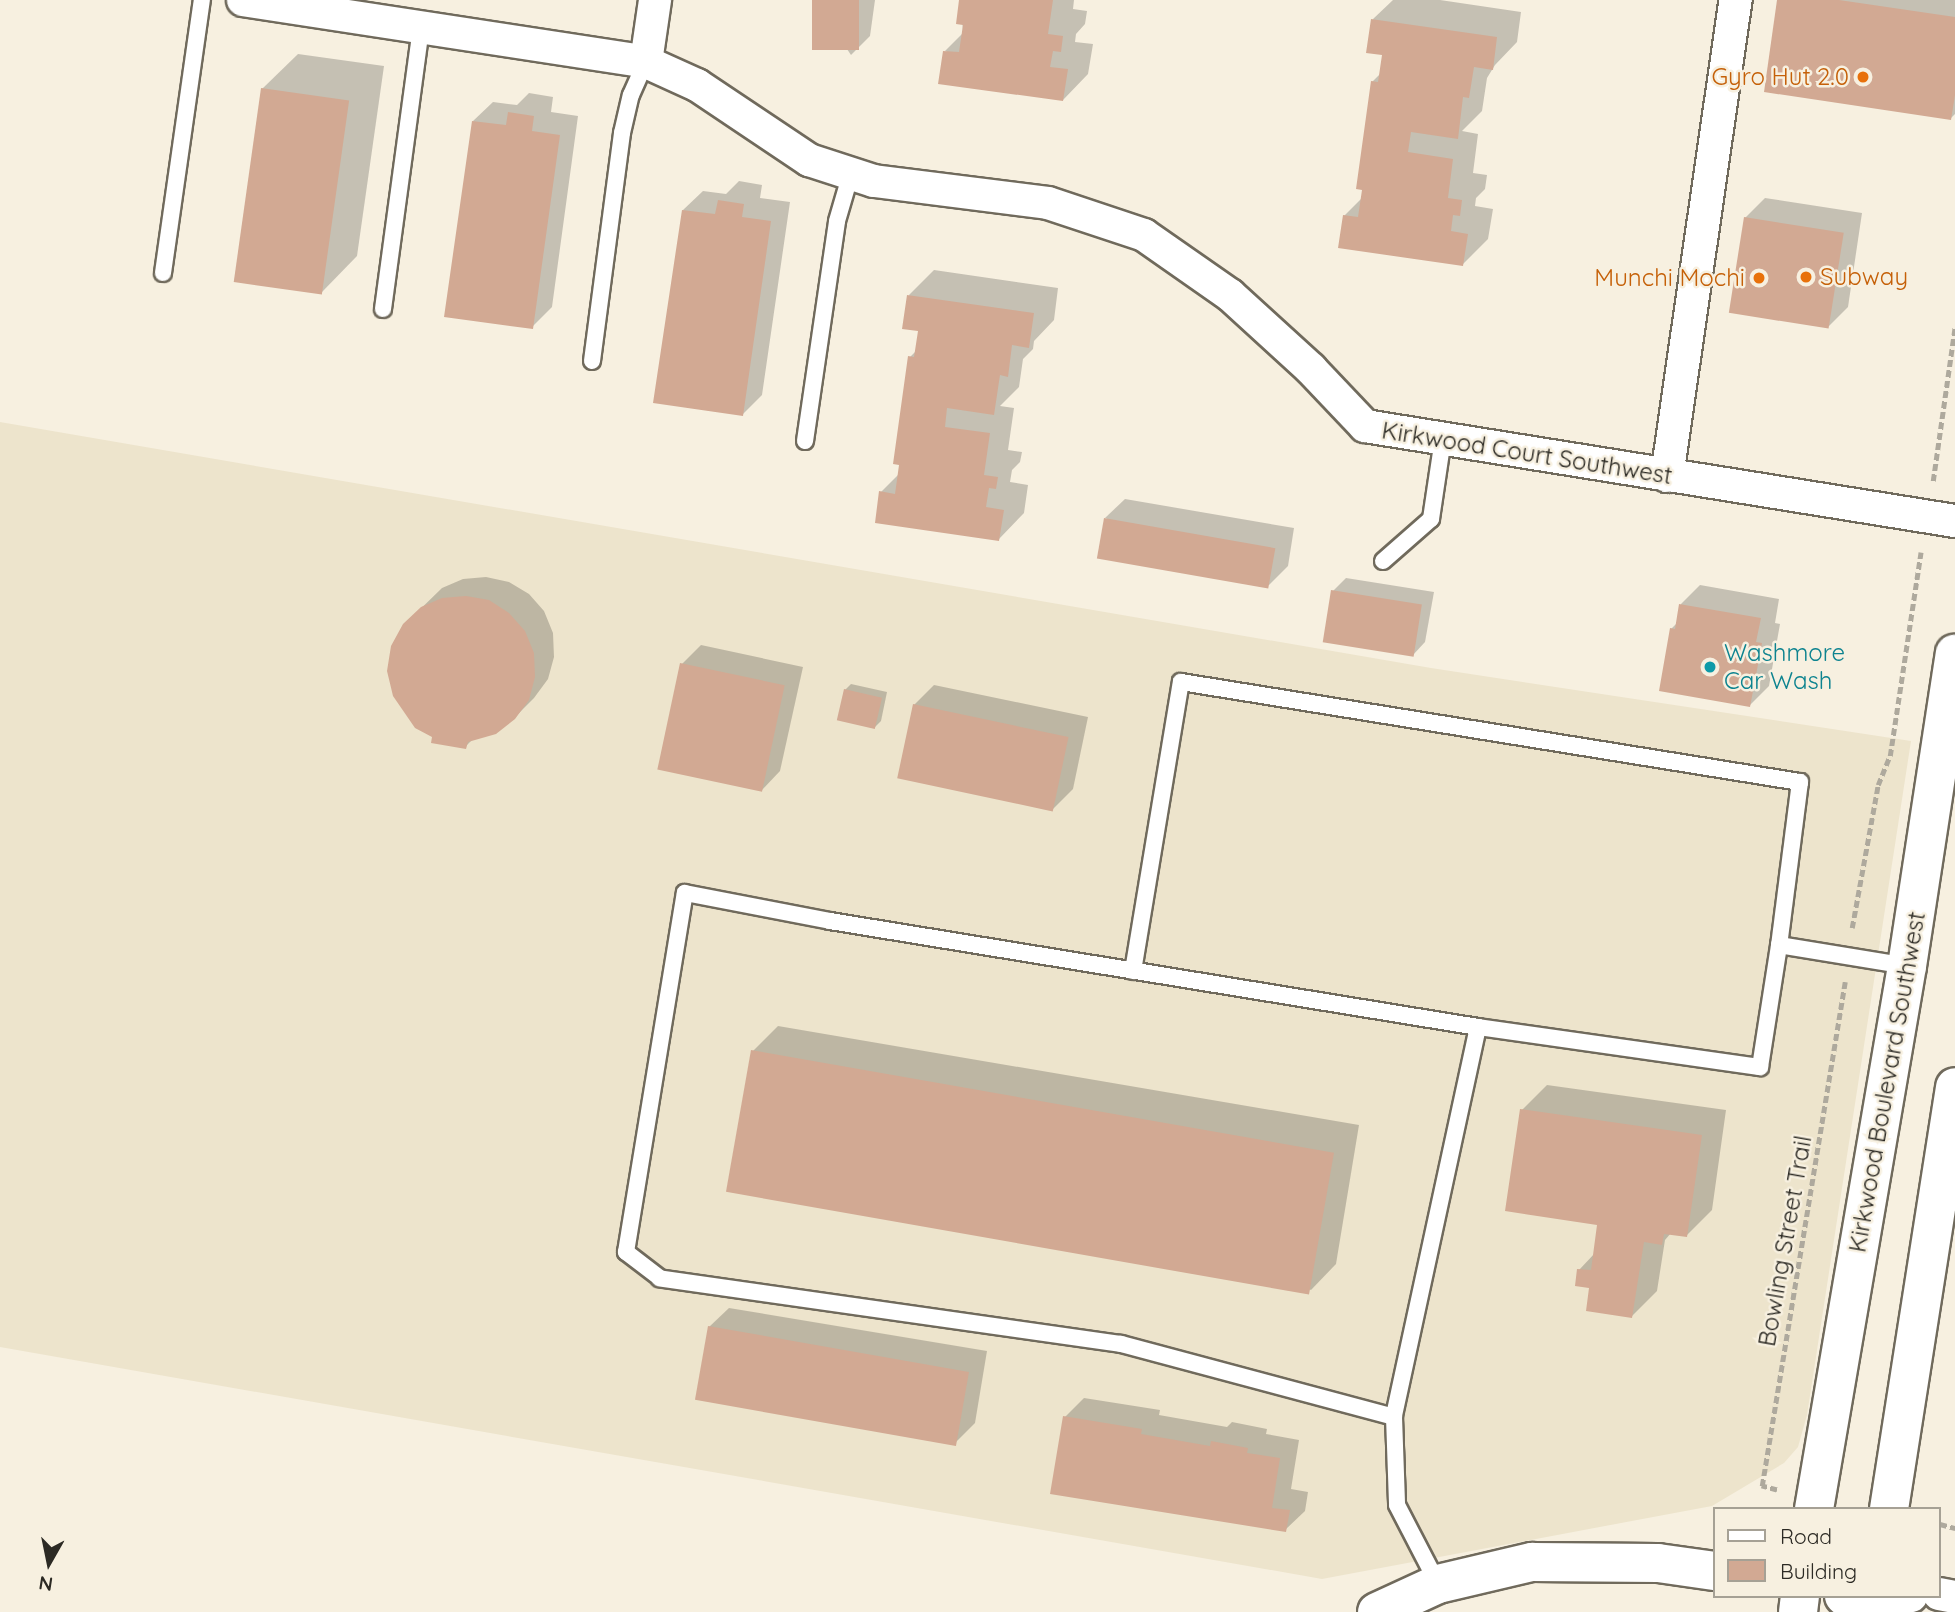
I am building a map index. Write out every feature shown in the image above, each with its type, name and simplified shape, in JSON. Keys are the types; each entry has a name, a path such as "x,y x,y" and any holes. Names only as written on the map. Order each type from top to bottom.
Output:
{"main road":[{"name":"Kirkwood Boulevard Southwest","path":"1814,1507 1907,966 1955,654"},
{"path":"1889,1507 1955,1087"},
{"path":"1377,1612 1438,1584 1532,1562 1658,1563 1714,1571"}],"street":[{"name":"Kirkwood Court Southwest","path":"243,0 646,62 697,85 809,160 874,181 1048,204 1143,235 1230,295 1311,369 1366,426 1955,522"},
{"path":"646,62 655,0"},
{"path":"1667,477 1736,0"}],"lane":[{"path":"163,273 202,0"},
{"path":"383,309 421,28"},
{"path":"592,361 622,133 631,94 646,62"},
{"path":"805,441 837,221 851,173"},
{"path":"1383,561 1431,519 1443,439"},
{"path":"1133,971 1181,682 1800,782 1760,1067 1478,1027 1133,971 685,894 626,1252 660,1278 1121,1344 1394,1418"},
{"path":"1779,946 1907,966"},
{"path":"1438,1584 1397,1505 1394,1418 1478,1027"}],"path":[{"path":"1932,489 1955,327"},
{"path":"1852,929 1878,785 1890,756 1922,543"},
{"name":"Bowling Street Trail","path":"1770,1488 1762,1486 1763,1477 1844,994"}],"shaded area":[{"path":"0,422 1431,668 1911,741 1807,1415 1798,1447 1784,1463 1712,1506 1322,1579 0,1347"}],"building":[{"path":"812,0 859,0 859,50 812,50"},
{"path":"959,0 1053,0 1048,34 1063,36 1061,52 1053,51 1050,67 1068,69 1063,101 938,84 943,51 959,52 963,25 956,24"},
{"path":"1777,0 1839,0 1955,17 1955,95 1951,120 1764,92"},
{"path":"1371,19 1497,37 1493,70 1474,67 1469,98 1463,97 1458,139 1411,132 1408,152 1453,159 1448,198 1462,200 1460,216 1453,215 1451,231 1468,234 1463,266 1338,248 1343,215 1358,217 1362,190 1356,189 1371,81 1378,82 1382,55 1366,53"},
{"path":"261,88 349,100 322,294 234,282"},
{"path":"508,112 534,116 532,131 560,135 533,329 444,317 472,121 506,125"},
{"path":"718,200 744,204 742,217 771,221 743,416 653,403 682,210 715,214"},
{"path":"1744,217 1844,233 1829,329 1729,313"},
{"path":"907,295 1034,313 1029,348 1012,345 1008,377 1000,375 994,415 947,408 945,427 990,433 984,475 998,477 996,489 989,488 986,507 1004,510 999,541 875,523 879,491 895,494 899,465 893,464 908,356 914,357 918,331 902,329"},
{"path":"1104,518 1275,548 1268,589 1097,558"},
{"path":"1331,590 1422,604 1414,657 1323,642"},
{"path":"466,596 489,600 509,613 525,631 534,653 535,677 529,700 515,719 496,734 468,742 466,749 431,743 432,737 415,728 393,696 387,671 391,646 403,624 421,607 442,598"},
{"name":"Washmore Car Wash","path":"1679,604 1761,618 1756,642 1762,643 1750,707 1659,691 1670,628 1675,629"},
{"path":"680,663 785,685 762,792 657,770"},
{"path":"844,689 882,698 875,729 837,720"},
{"path":"913,704 1069,737 1053,811 897,778"},
{"path":"751,1050 1334,1153 1309,1295 726,1192"},
{"path":"1520,1109 1702,1135 1687,1237 1664,1234 1662,1245 1644,1242 1632,1318 1586,1311 1589,1288 1575,1286 1577,1269 1591,1270 1597,1225 1505,1211"},
{"path":"708,1326 969,1372 956,1446 695,1400"},
{"path":"1063,1416 1142,1429 1141,1434 1210,1446 1211,1441 1248,1448 1247,1453 1280,1458 1272,1508 1290,1510 1286,1532 1050,1494"}],"place":[{"name":"Gyro Hut 2.0","path":"1863,77"},
{"name":"Subway","path":"1806,277"},
{"name":"Munchi Mochi","path":"1759,278"},
{"name":"Washmore Car Wash","path":"1710,667"}]}
